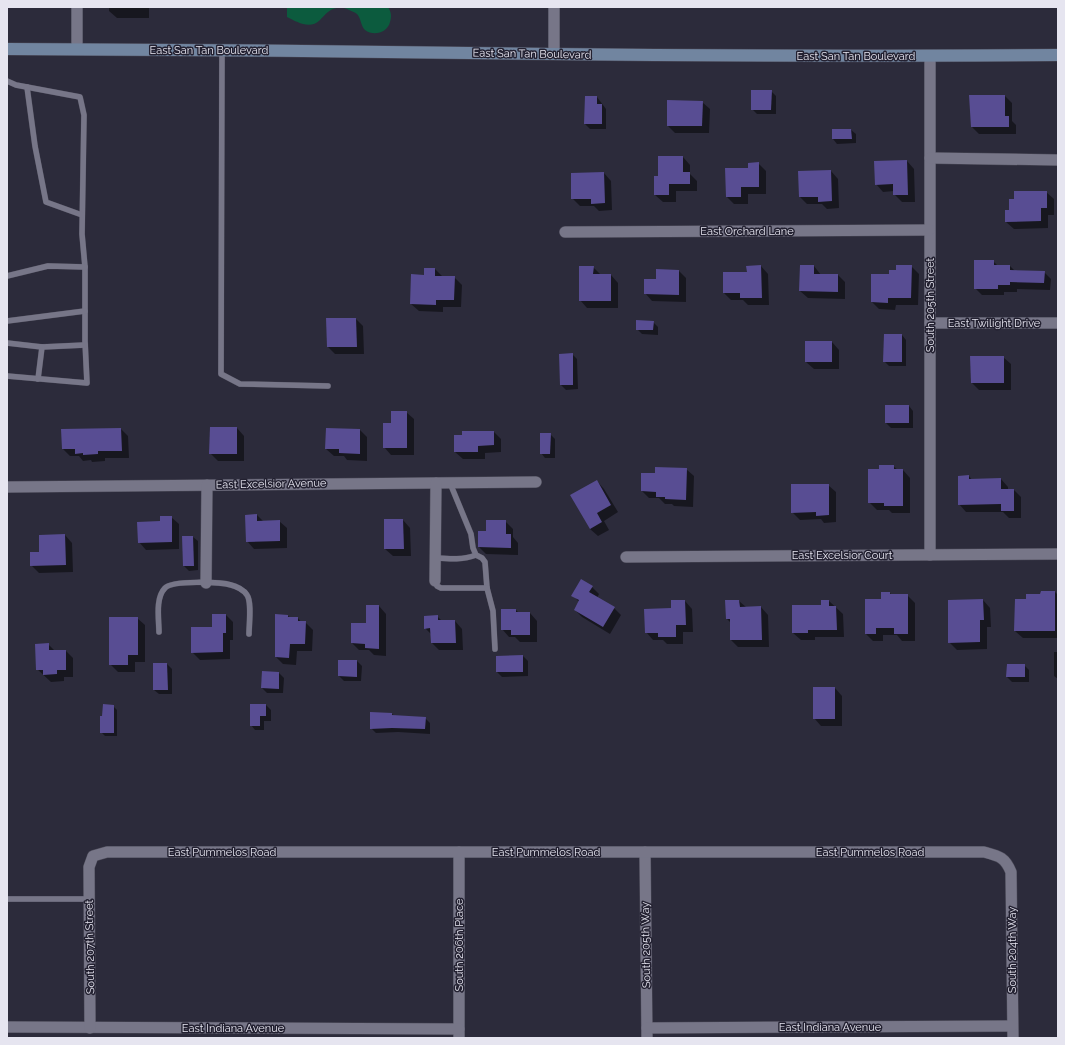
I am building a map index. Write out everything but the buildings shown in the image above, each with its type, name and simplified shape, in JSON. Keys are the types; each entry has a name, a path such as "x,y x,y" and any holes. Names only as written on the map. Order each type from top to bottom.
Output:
{"street":[{"path":"77,7 77,49"},
{"path":"554,7 554,54"},
{"name":"East San Tan Boulevard","path":"7,49 554,54 1058,56"},
{"name":"South 205th Street","path":"930,56 930,555"},
{"path":"930,158 1058,160"},
{"name":"East Orchard Lane","path":"565,232 929,230"},
{"name":"East Twilight Drive","path":"930,323 1058,323"},
{"name":"East Excelsior Avenue","path":"7,487 536,482"},
{"path":"435,581 436,483"},
{"path":"206,583 207,485"},
{"name":"East Excelsior Court","path":"626,557 1058,554"},
{"name":"East Pummelos Road","path":"89,867 93,856 107,852 984,852 997,856 1007,862"},
{"name":"South 206th Place","path":"459,852 459,1033"},
{"name":"South 205th Way","path":"645,852 647,1033"},
{"name":"South 204th Way","path":"1007,862 1011,872 1013,1038"},
{"name":"South 207th Street","path":"89,867 90,1028"},
{"name":"East Indiana Avenue","path":"647,1033 1012,1026"},
{"name":"East Indiana Avenue","path":"7,1027 459,1033"}],"lane":[{"path":"222,50 221,374 240,384 328,386"},
{"path":"7,81 16,85 80,97 84,115 82,234 86,267 85,345 87,383 7,376"},
{"path":"27,87 46,202 82,215"},
{"path":"7,276 48,266 86,267"},
{"path":"7,321 85,311"},
{"path":"7,343 42,347 85,345"},
{"path":"38,379 42,347"},
{"path":"450,483 471,534 473,548 476,554 485,562 487,588 493,611 495,649"},
{"path":"436,558 467,558 476,554"},
{"path":"435,581 441,588 487,588"},
{"path":"160,632 160,600 164,588 172,584 206,583 230,585 247,595 249,605 249,634"},
{"path":"7,900 89,899"}],"green space":[{"path":"287,7 388,7 391,18 389,26 384,31 372,33 364,29 357,14 345,8 334,9 327,12 316,23 308,25 299,23 287,17"}]}
